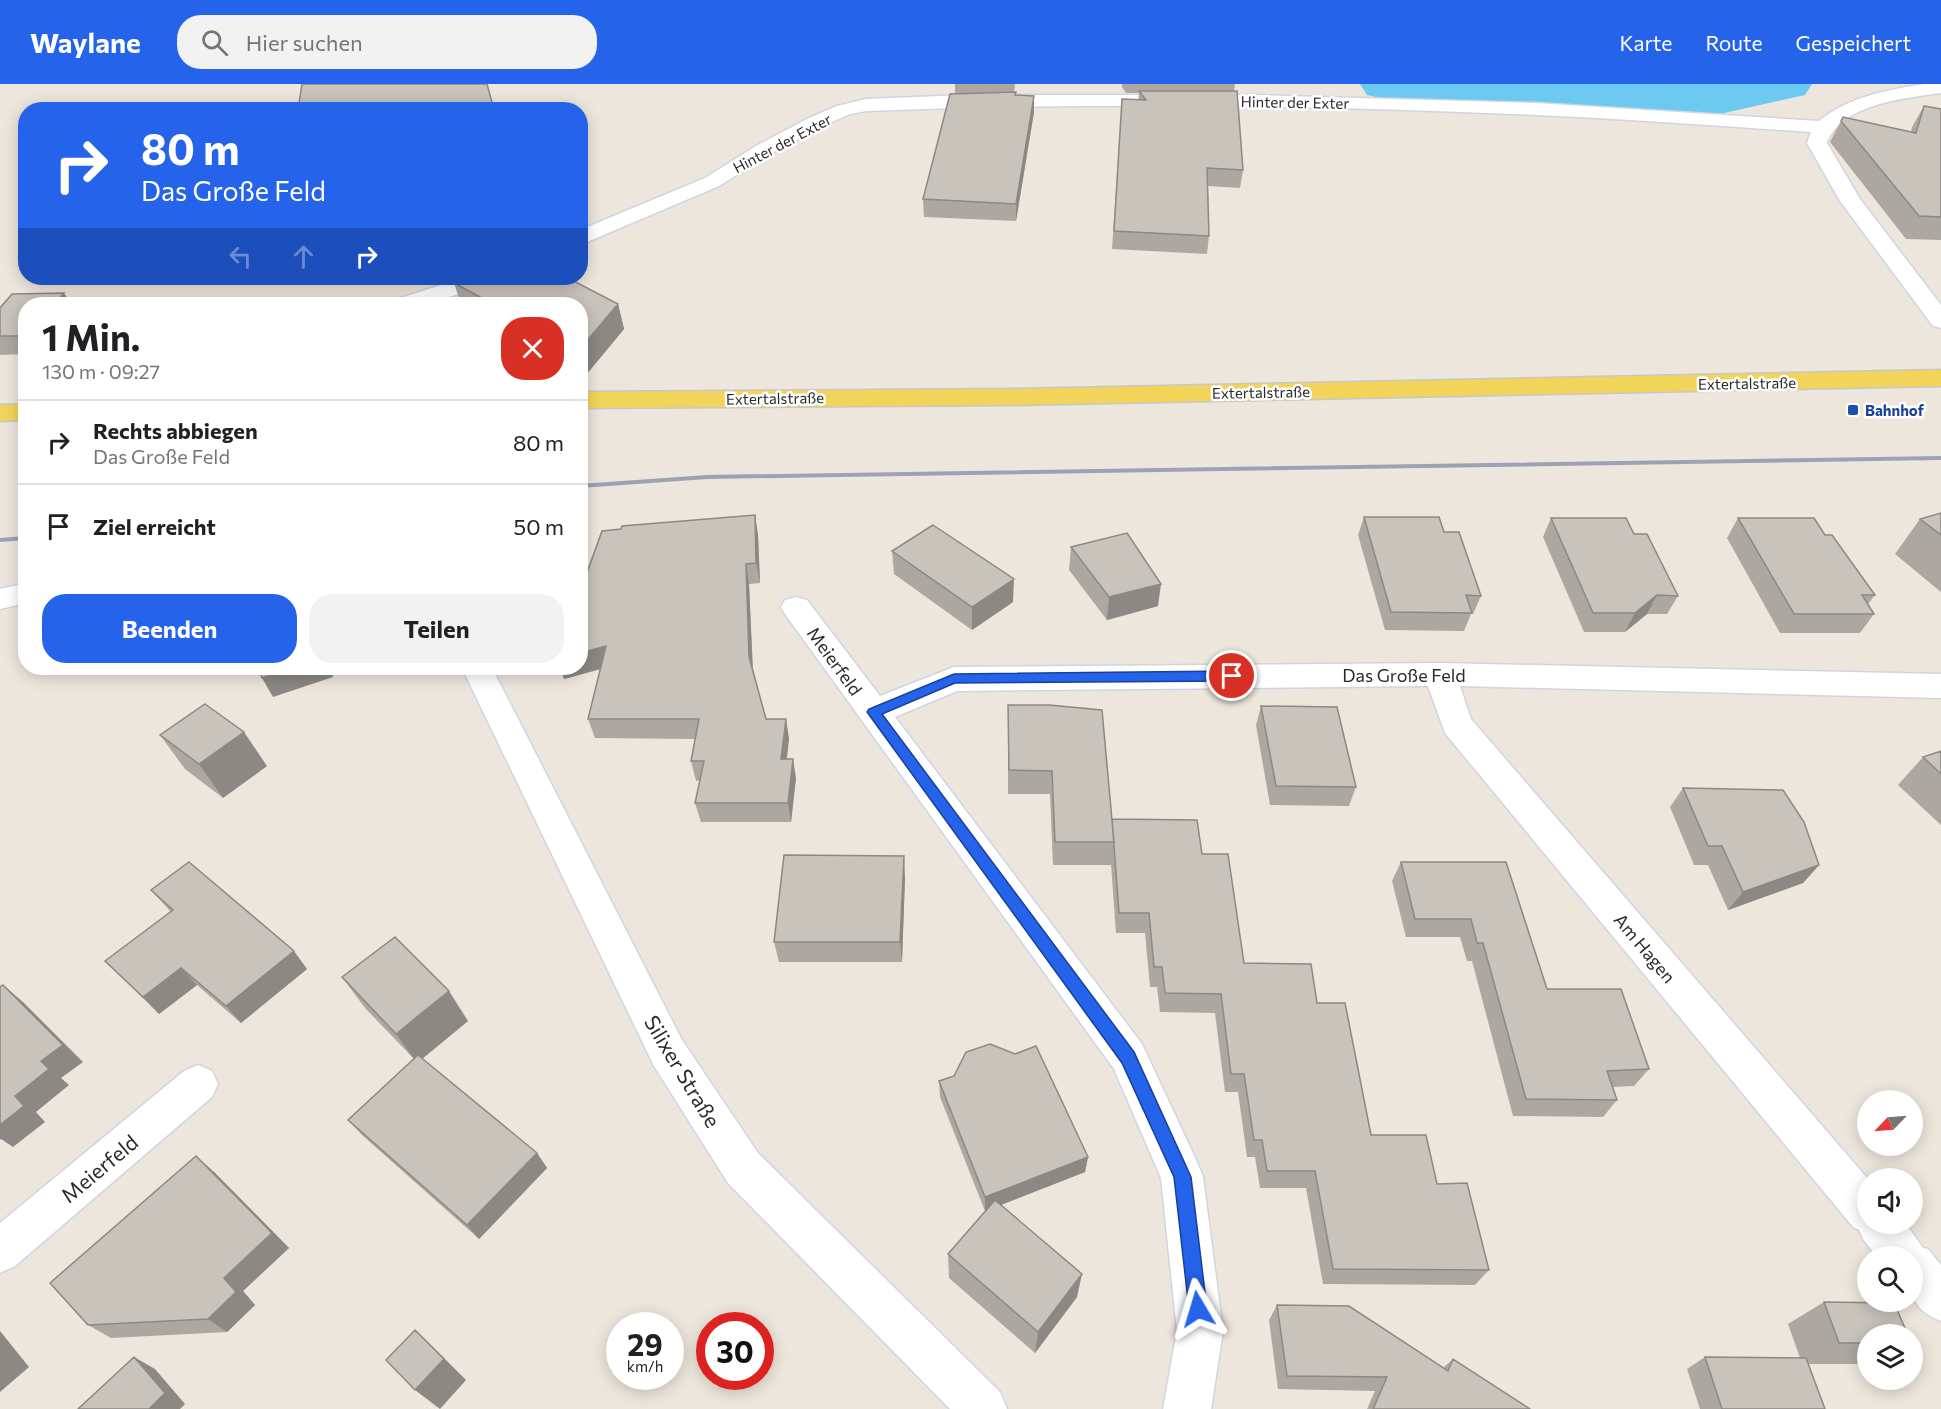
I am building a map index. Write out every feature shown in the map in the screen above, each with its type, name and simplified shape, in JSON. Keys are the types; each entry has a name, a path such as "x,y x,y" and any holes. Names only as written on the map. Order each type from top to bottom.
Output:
{"main road":[{"name":"Extertalstraße","path":"588,400 1033,396 1941,378"},
{"path":"0,412 18,412"}],"street":[{"path":"1941,87 1893,96 1839,114 1823,127 1817,143 1851,201 1941,321"},
{"name":"Hinter der Exter","path":"588,235 712,182 763,150 844,110 877,104 1074,92 1253,101 1536,109 1823,127"},
{"path":"427,297 463,285"},
{"path":"0,599 18,595"},
{"name":"Meierfeld","path":"796,607 1128,1058 1182,1177 1200,1331 1187,1409"},
{"name":"Das Große Feld","path":"874,712 954,679 1440,674 1941,686"},
{"name":"Am Hagen","path":"1440,674 1456,724 1857,1199"},
{"name":"Silixer Straße","path":"480,675 668,1053 743,1168 983,1409"},
{"name":"Meierfeld","path":"0,1251 198,1084"},
{"path":"1886,1234 1896,1246"},
{"path":"1923,1278 1941,1299"}],"building":[{"path":"302,84 487,84 492,102 299,102"},
{"path":"1139,91 1237,91 1243,170 1207,168 1209,236 1114,231 1122,99 1146,100"},
{"path":"1016,92 1015,95 1034,96 1016,204 923,199 950,94"},
{"path":"1924,106 1941,109 1941,217 1919,216 1841,121 1843,117 1916,133"},
{"path":"458,285 581,285 618,304 588,340 588,297 480,297"},
{"path":"64,293 61,297 18,297 18,336 0,336 0,308 12,294"},
{"path":"1941,513 1941,535 1920,519"},
{"path":"755,515 756,563 746,564 749,657 766,719 786,719 781,759 793,759 788,803 695,803 704,761 691,761 699,719 588,719 606,646 588,651 588,570 602,531 621,529 622,526"},
{"path":"1364,517 1439,517 1444,532 1459,532 1481,596 1466,595 1472,613 1391,612"},
{"path":"1551,518 1626,518 1634,534 1647,534 1678,596 1657,595 1635,613 1593,613"},
{"path":"1738,518 1814,518 1825,535 1832,535 1875,595 1862,595 1874,614 1794,614"},
{"path":"933,525 1014,579 972,607 892,551"},
{"path":"1127,533 1161,584 1109,597 1071,547"},
{"path":"205,704 244,732 199,764 160,735"},
{"path":"1008,705 1049,705 1102,710 1114,842 1055,842 1052,771 1009,770"},
{"path":"1261,706 1337,707 1356,787 1276,786"},
{"path":"1941,751 1941,774 1923,757"},
{"path":"1683,788 1783,790 1804,822 1819,865 1743,892 1722,846 1708,846"},
{"path":"1112,819 1197,820 1202,854 1228,854 1244,963 1311,964 1317,1003 1345,1003 1371,1135 1426,1135 1437,1184 1467,1183 1489,1270 1333,1269 1315,1171 1267,1171 1262,1140 1254,1140 1244,1074 1231,1074 1221,994 1165,993 1162,967 1154,967 1149,913 1119,913"},
{"path":"784,855 904,856 900,942 774,942"},
{"path":"189,862 294,951 226,1006 181,968 143,997 105,961 173,910 151,890"},
{"path":"1401,862 1506,862 1547,989 1621,989 1649,1069 1607,1071 1617,1100 1526,1099 1483,943 1477,943 1471,919 1415,919"},
{"path":"395,937 449,991 396,1034 342,977"},
{"path":"3,985 63,1045 41,1061 49,1069 15,1096 24,1106 0,1125 0,987"},
{"path":"990,1044 1015,1054 1036,1046 1088,1157 985,1197 939,1081 954,1076 966,1052"},
{"path":"418,1055 537,1153 467,1225 348,1120"},
{"path":"196,1156 272,1233 224,1278 236,1292 208,1319 88,1325 50,1283"},
{"path":"995,1200 1082,1274 1038,1332 948,1254"},
{"path":"1824,1302 1857,1302 1857,1312 1898,1312 1903,1324 1857,1324 1857,1343 1839,1343"},
{"path":"1277,1305 1349,1306 1448,1371 1453,1359 1530,1409 1373,1409 1387,1377 1287,1376"},
{"path":"415,1330 444,1359 415,1390 386,1360"},
{"path":"134,1357 165,1393 149,1409 78,1409"},
{"path":"1705,1357 1806,1358 1825,1409 1722,1409"}],"waterway":[{"path":"1386,84 1426,92 1711,100 1786,84"}],"railway":[{"path":"588,485 707,477 1941,458"},
{"path":"0,540 18,539"}],"place":[{"name":"Bahnhof","path":"1853,410"}],"route":[{"path":"1198,1309 1182,1177 1128,1058 874,712 954,679 1232,676"}]}
